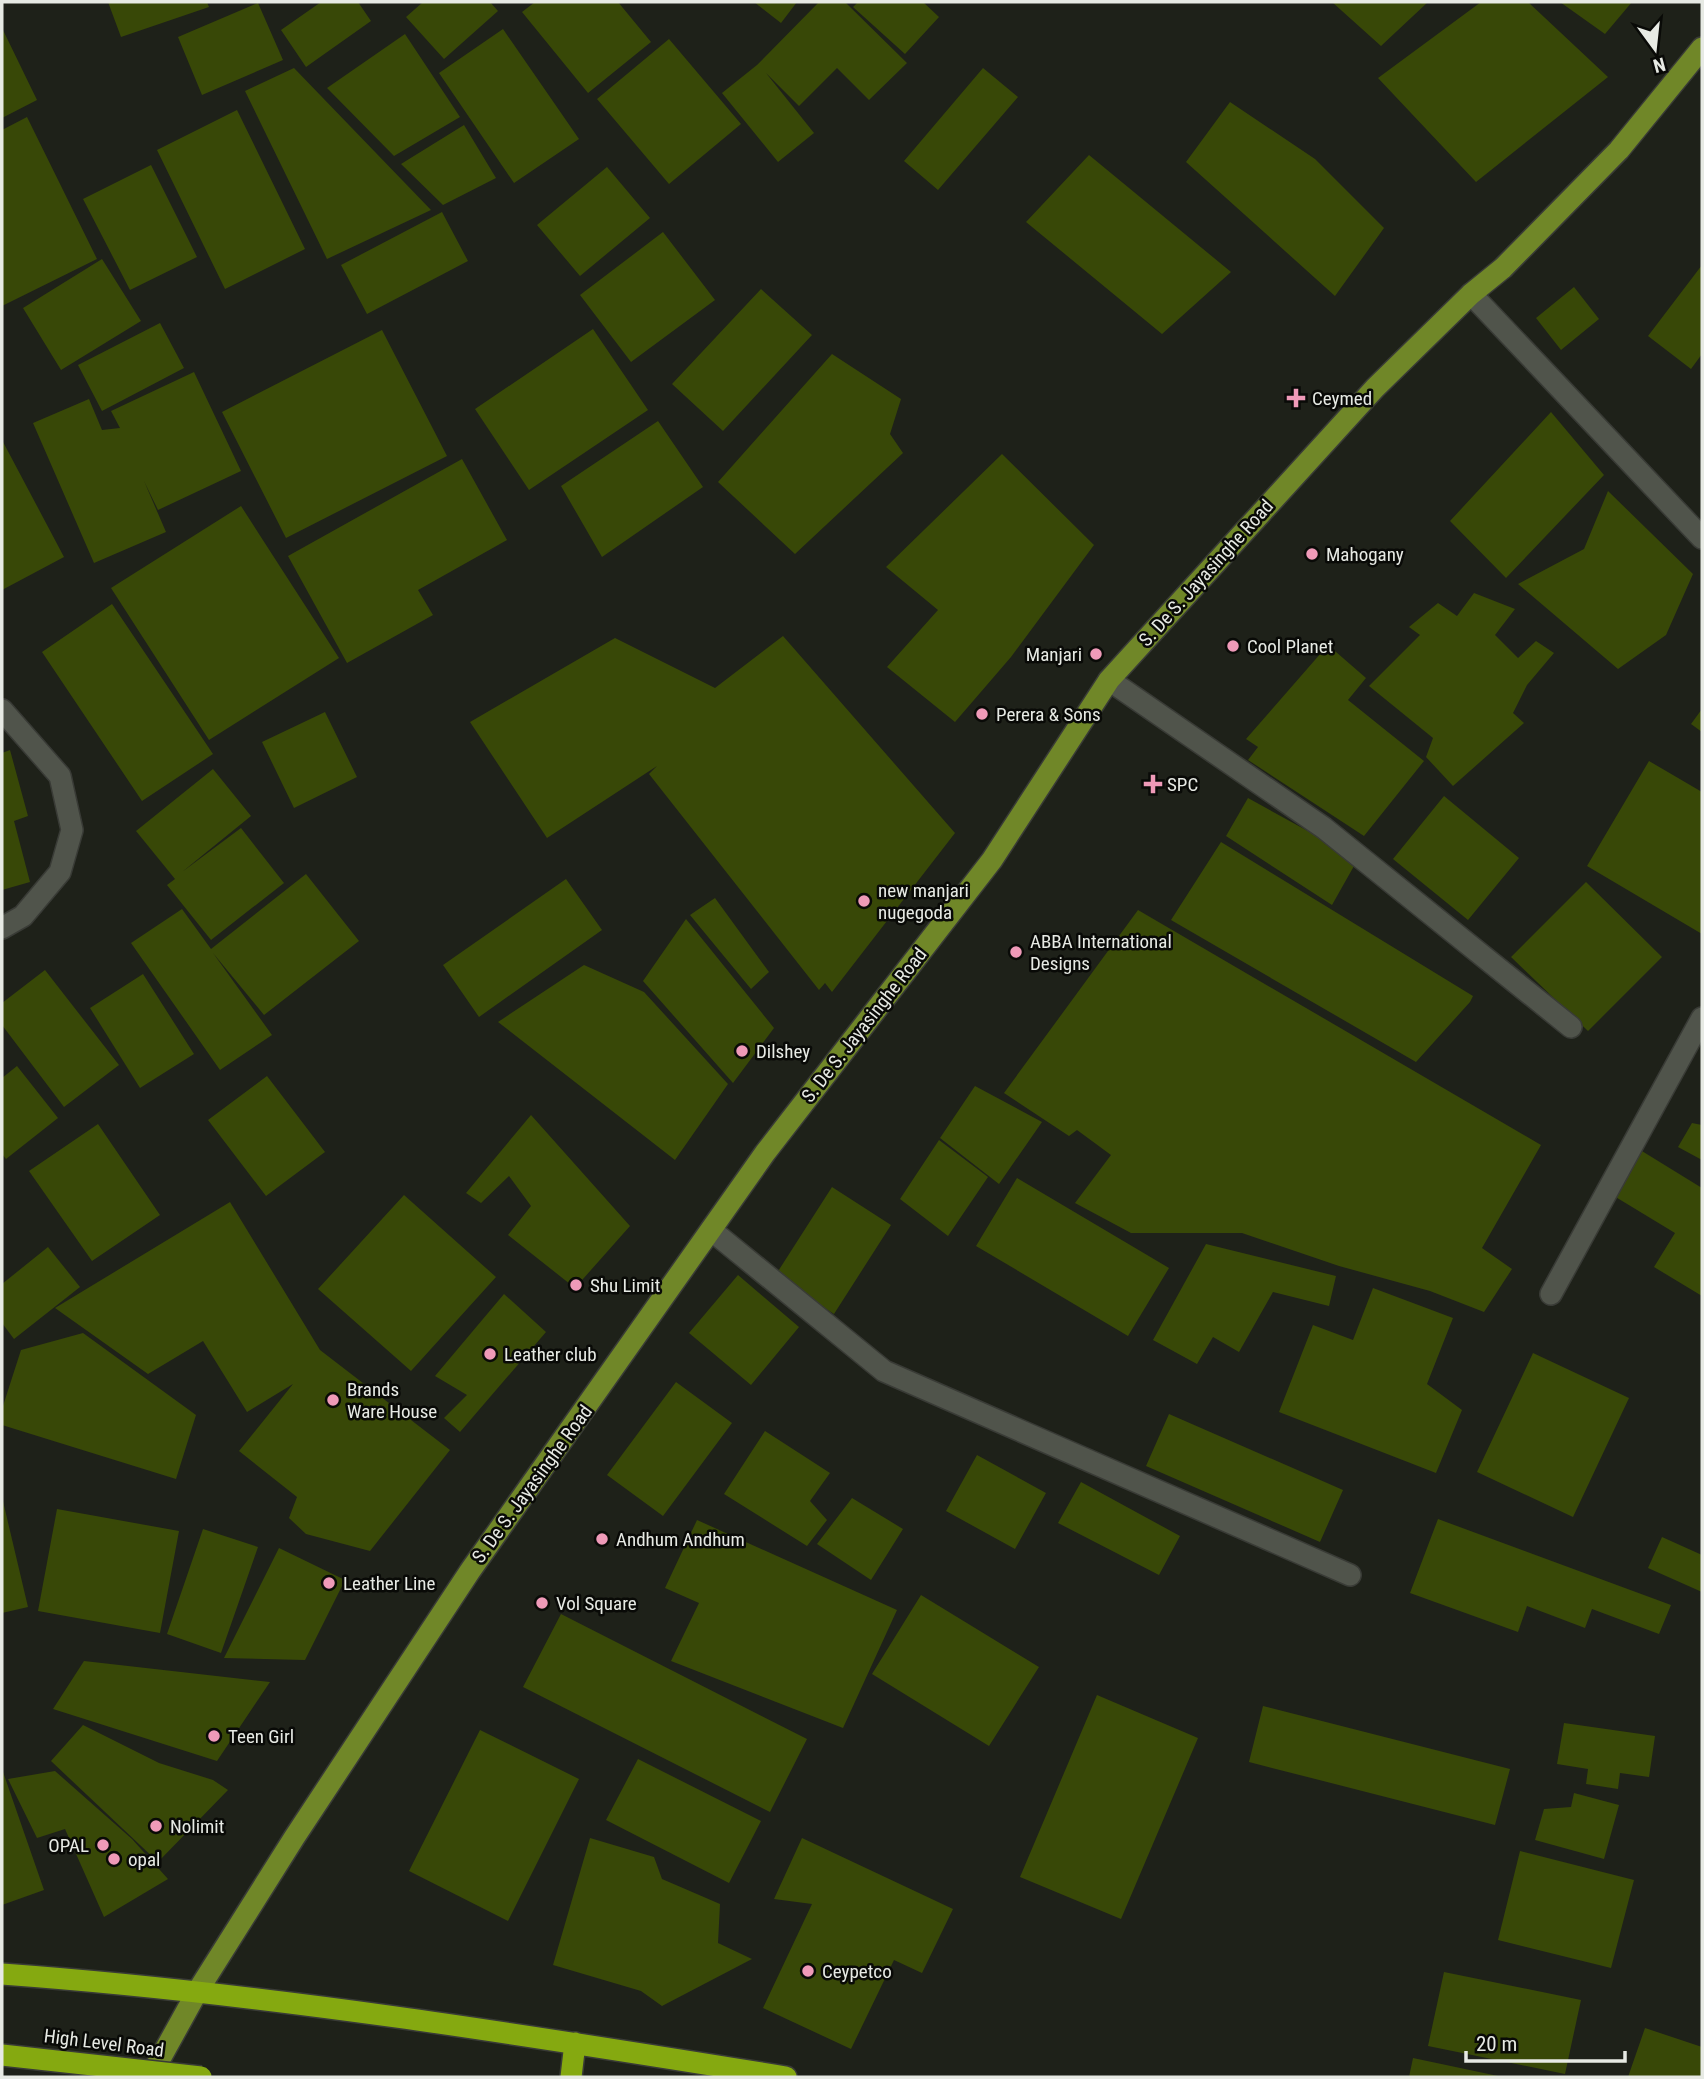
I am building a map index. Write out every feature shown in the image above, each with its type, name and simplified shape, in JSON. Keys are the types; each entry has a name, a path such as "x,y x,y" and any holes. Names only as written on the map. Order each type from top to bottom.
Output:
{"highway":[{"path":"2,1974 197,1992 575,2043 786,2077"},
{"path":"571,2077 575,2043"},
{"name":"High Level Road","path":"2,2054 201,2077"}],"main road":[{"name":"S. De S. Jayasinghe Road","path":"150,2077 225,1947 470,1571 765,1153 992,860 1109,680 1375,388 1471,294 1503,268 1619,150 1702,48"}],"street":[{"path":"1471,294 1702,538"},
{"path":"1109,680 1324,828 1571,1027"},
{"path":"2,710 60,776 72,830 60,872 23,916 2,928"},
{"path":"1551,1294 1702,1018"},
{"path":"711,1230 884,1371 1350,1575"}],"building":[{"path":"108,2 207,2 209,7 121,37"},
{"path":"321,2 358,2 371,21 306,67 281,30"},
{"path":"423,2 490,2 498,11 444,59 406,17"},
{"path":"535,2 618,2 651,42 588,93 522,12"},
{"path":"754,2 797,2 781,23"},
{"path":"819,2 845,2 907,63 869,100 837,68 799,106 766,73 814,133 778,162 722,93 757,65"},
{"path":"858,2 923,2 939,17 905,54 853,7"},
{"path":"1332,2 1428,2 1381,46"},
{"path":"1481,2 1528,2 1608,77 1476,182 1378,78"},
{"path":"1560,2 1632,2 1605,34"},
{"path":"258,3 283,60 202,95 178,37"},
{"path":"2,28 37,100 2,118"},
{"path":"503,29 579,139 514,183 439,73"},
{"path":"405,34 460,117 394,156 327,88"},
{"path":"669,39 741,124 669,184 597,99"},
{"path":"294,68 431,210 327,259 245,91"},
{"path":"983,68 1018,97 938,190 904,161"},
{"path":"1230,102 1315,159 1384,228 1335,296 1186,162"},
{"path":"237,110 305,249 225,289 157,150"},
{"path":"27,117 97,259 2,306 2,130"},
{"path":"464,125 496,178 443,205 401,164"},
{"path":"1089,155 1231,272 1162,334 1026,222"},
{"path":"151,165 197,257 130,290 83,199"},
{"path":"607,167 650,218 580,276 537,225"},
{"path":"442,212 468,261 367,314 341,265"},
{"path":"663,232 715,300 631,362 580,295"},
{"path":"102,259 141,321 61,370 23,308"},
{"path":"1702,265 1702,354 1691,369 1648,336"},
{"path":"1574,287 1599,319 1561,350 1536,318"},
{"path":"761,289 812,335 723,431 672,384"},
{"path":"160,323 184,368 102,411 78,365"},
{"path":"593,329 648,410 529,490 475,409"},
{"path":"382,330 447,456 286,538 222,412"},
{"path":"832,354 901,399 890,434 903,453 795,554 718,482"},
{"path":"194,372 241,471 158,510 144,481 166,532 94,563 33,423 89,399 102,430 120,428 111,411"},
{"path":"1551,412 1604,475 1506,578 1450,521"},
{"path":"658,421 703,487 602,557 561,486"},
{"path":"2,440 64,557 2,590"},
{"path":"1002,454 1094,545 1011,657 955,722 887,667 938,610 886,567"},
{"path":"462,459 507,540 418,590 433,615 347,663 288,556"},
{"path":"1608,491 1693,574 1666,635 1618,669 1518,584 1584,549"},
{"path":"241,506 339,658 209,740 111,588"},
{"path":"1474,593 1515,609 1495,635 1518,658 1536,641 1554,653 1527,685 1513,713 1524,723 1453,786 1426,757 1433,738 1369,686 1420,635 1409,627 1438,603 1457,616"},
{"path":"112,604 213,754 142,801 42,652"},
{"path":"783,636 955,833 832,992 825,983 819,990 649,774 657,766 547,838 470,722 615,638 715,688"},
{"path":"1328,645 1366,678 1348,700 1424,761 1364,836 1248,760 1258,747 1246,739"},
{"path":"1702,709 1702,732 1691,724"},
{"path":"325,712 357,777 294,808 262,742"},
{"path":"10,750 28,816 14,821 30,882 2,890 2,753"},
{"path":"1649,761 1702,792 1702,934 1587,866"},
{"path":"213,769 251,816 182,872 241,828 284,883 211,940 167,885 175,879 136,831"},
{"path":"1444,796 1519,858 1468,920 1393,859"},
{"path":"1248,798 1326,841 1354,866 1332,905 1226,836"},
{"path":"1221,842 1473,996 1470,1002 1416,1062 1171,920"},
{"path":"306,874 359,941 264,1015 213,953 272,1035 220,1070 131,943 182,909 211,949"},
{"path":"566,879 602,930 479,1017 443,965"},
{"path":"1586,882 1662,957 1588,1031 1511,957"},
{"path":"715,898 769,972 751,989 690,915"},
{"path":"1138,910 1541,1145 1482,1248 1512,1269 1484,1312 1430,1291 1339,1266 1242,1233 1131,1233 1075,1203 1111,1155 1077,1130 1069,1136 1004,1093"},
{"path":"686,919 774,1028 733,1083 643,981"},
{"path":"584,965 644,992 728,1084 675,1160 498,1022"},
{"path":"45,970 119,1065 64,1107 2,1025 2,1003"},
{"path":"143,974 194,1054 140,1088 90,1008"},
{"path":"17,1066 58,1118 6,1159 2,1154 2,1078"},
{"path":"267,1076 325,1152 266,1196 208,1120"},
{"path":"975,1086 1042,1122 999,1184 940,1138"},
{"path":"531,1115 630,1226 575,1288 508,1235 531,1206 509,1176 481,1203 466,1193"},
{"path":"1692,1123 1702,1125 1702,1160 1678,1147"},
{"path":"98,1124 160,1215 92,1261 29,1171"},
{"path":"939,1140 988,1177 948,1236 900,1199"},
{"path":"1637,1148 1702,1188 1702,1296 1654,1267 1675,1233 1609,1193"},
{"path":"1017,1178 1169,1268 1128,1336 976,1246"},
{"path":"832,1187 891,1225 834,1314 775,1276"},
{"path":"404,1195 496,1277 411,1371 318,1289"},
{"path":"230,1202 320,1350 450,1450 370,1551 306,1534 289,1518 297,1497 239,1451 293,1384 247,1412 203,1341 148,1374 55,1308"},
{"path":"1206,1244 1336,1276 1329,1306 1273,1292 1239,1352 1213,1337 1197,1364 1153,1340"},
{"path":"48,1247 80,1287 14,1339 2,1323 2,1284"},
{"path":"738,1275 799,1327 751,1385 689,1333"},
{"path":"1373,1288 1453,1318 1427,1384 1462,1410 1436,1473 1279,1412 1313,1325 1353,1340"},
{"name":"Leather club","path":"504,1294 546,1332 460,1432 444,1418 467,1395 435,1376"},
{"path":"83,1333 196,1415 176,1479 2,1425 2,1409 21,1350"},
{"path":"1533,1353 1629,1398 1573,1517 1477,1472"},
{"path":"676,1382 732,1423 663,1516 607,1475"},
{"path":"1169,1414 1343,1490 1320,1542 1146,1466"},
{"path":"765,1431 830,1473 810,1501 827,1520 807,1546 724,1494"},
{"path":"977,1455 1046,1493 1015,1549 946,1511"},
{"path":"1081,1482 1180,1536 1159,1575 1058,1523"},
{"path":"2,1497 28,1607 2,1613"},
{"path":"852,1498 903,1529 871,1580 817,1544"},
{"path":"57,1509 179,1531 160,1633 38,1611"},
{"path":"1438,1519 1671,1605 1659,1634 1592,1609 1585,1628 1527,1606 1518,1632 1410,1593"},
{"path":"697,1520 897,1610 843,1728 671,1661 699,1603 665,1588"},
{"path":"203,1529 258,1547 221,1653 167,1634"},
{"path":"1662,1537 1702,1555 1702,1592 1648,1568"},
{"path":"279,1548 345,1580 305,1660 224,1658"},
{"path":"921,1595 1039,1667 989,1746 872,1674"},
{"path":"561,1614 807,1739 770,1812 523,1687"},
{"path":"84,1661 270,1682 217,1761 53,1709"},
{"path":"1097,1695 1198,1738 1121,1919 1020,1877"},
{"path":"1263,1706 1510,1769 1495,1825 1249,1762"},
{"path":"1564,1723 1655,1736 1649,1777 1620,1773 1618,1789 1586,1784 1588,1769 1557,1764"},
{"name":"Nolimit","path":"83,1725 159,1763 213,1780 228,1790 158,1862 51,1761"},
{"path":"480,1730 579,1779 508,1921 409,1871"},
{"path":"638,1759 761,1821 729,1883 606,1820"},
{"path":"2,1769 44,1890 2,1905"},
{"name":"opal","path":"55,1771 132,1839 168,1879 104,1917 65,1829 37,1838 8,1779"},
{"path":"1574,1793 1619,1805 1604,1859 1535,1840 1544,1809 1571,1807"},
{"path":"590,1838 654,1857 662,1879 720,1904 718,1943 752,1959 662,2006 641,1991 553,1965"},
{"path":"802,1838 953,1909 922,1973 894,1960 851,2049 763,2008 812,1904 774,1899"},
{"path":"1520,1851 1634,1880 1611,1968 1498,1940"},
{"path":"1444,1972 1581,2000 1565,2074 1428,2046"},
{"path":"1645,2028 1702,2047 1702,2077 1628,2077"},
{"path":"1413,2058 1498,2076 1498,2077 1409,2077"}],"place":[{"name":"Ceymed","path":"1296,398"},
{"name":"Mahogany","path":"1312,554"},
{"name":"Cool Planet","path":"1233,646"},
{"name":"Manjari","path":"1096,654"},
{"name":"Perera & Sons","path":"982,714"},
{"name":"SPC","path":"1153,784"},
{"name":"new manjari nugegoda","path":"864,901"},
{"name":"ABBA International Designs","path":"1016,952"},
{"name":"Dilshey","path":"742,1051"},
{"name":"Shu Limit","path":"576,1285"},
{"name":"Leather club","path":"490,1354"},
{"name":"Brands Ware House","path":"333,1400"},
{"name":"Andhum Andhum","path":"602,1539"},
{"name":"Leather Line","path":"329,1583"},
{"name":"Vol Square","path":"542,1603"},
{"name":"Teen Girl","path":"214,1736"},
{"name":"Nolimit","path":"156,1826"},
{"name":"OPAL","path":"103,1845"},
{"name":"opal","path":"114,1859"},
{"name":"Ceypetco","path":"808,1971"}]}
